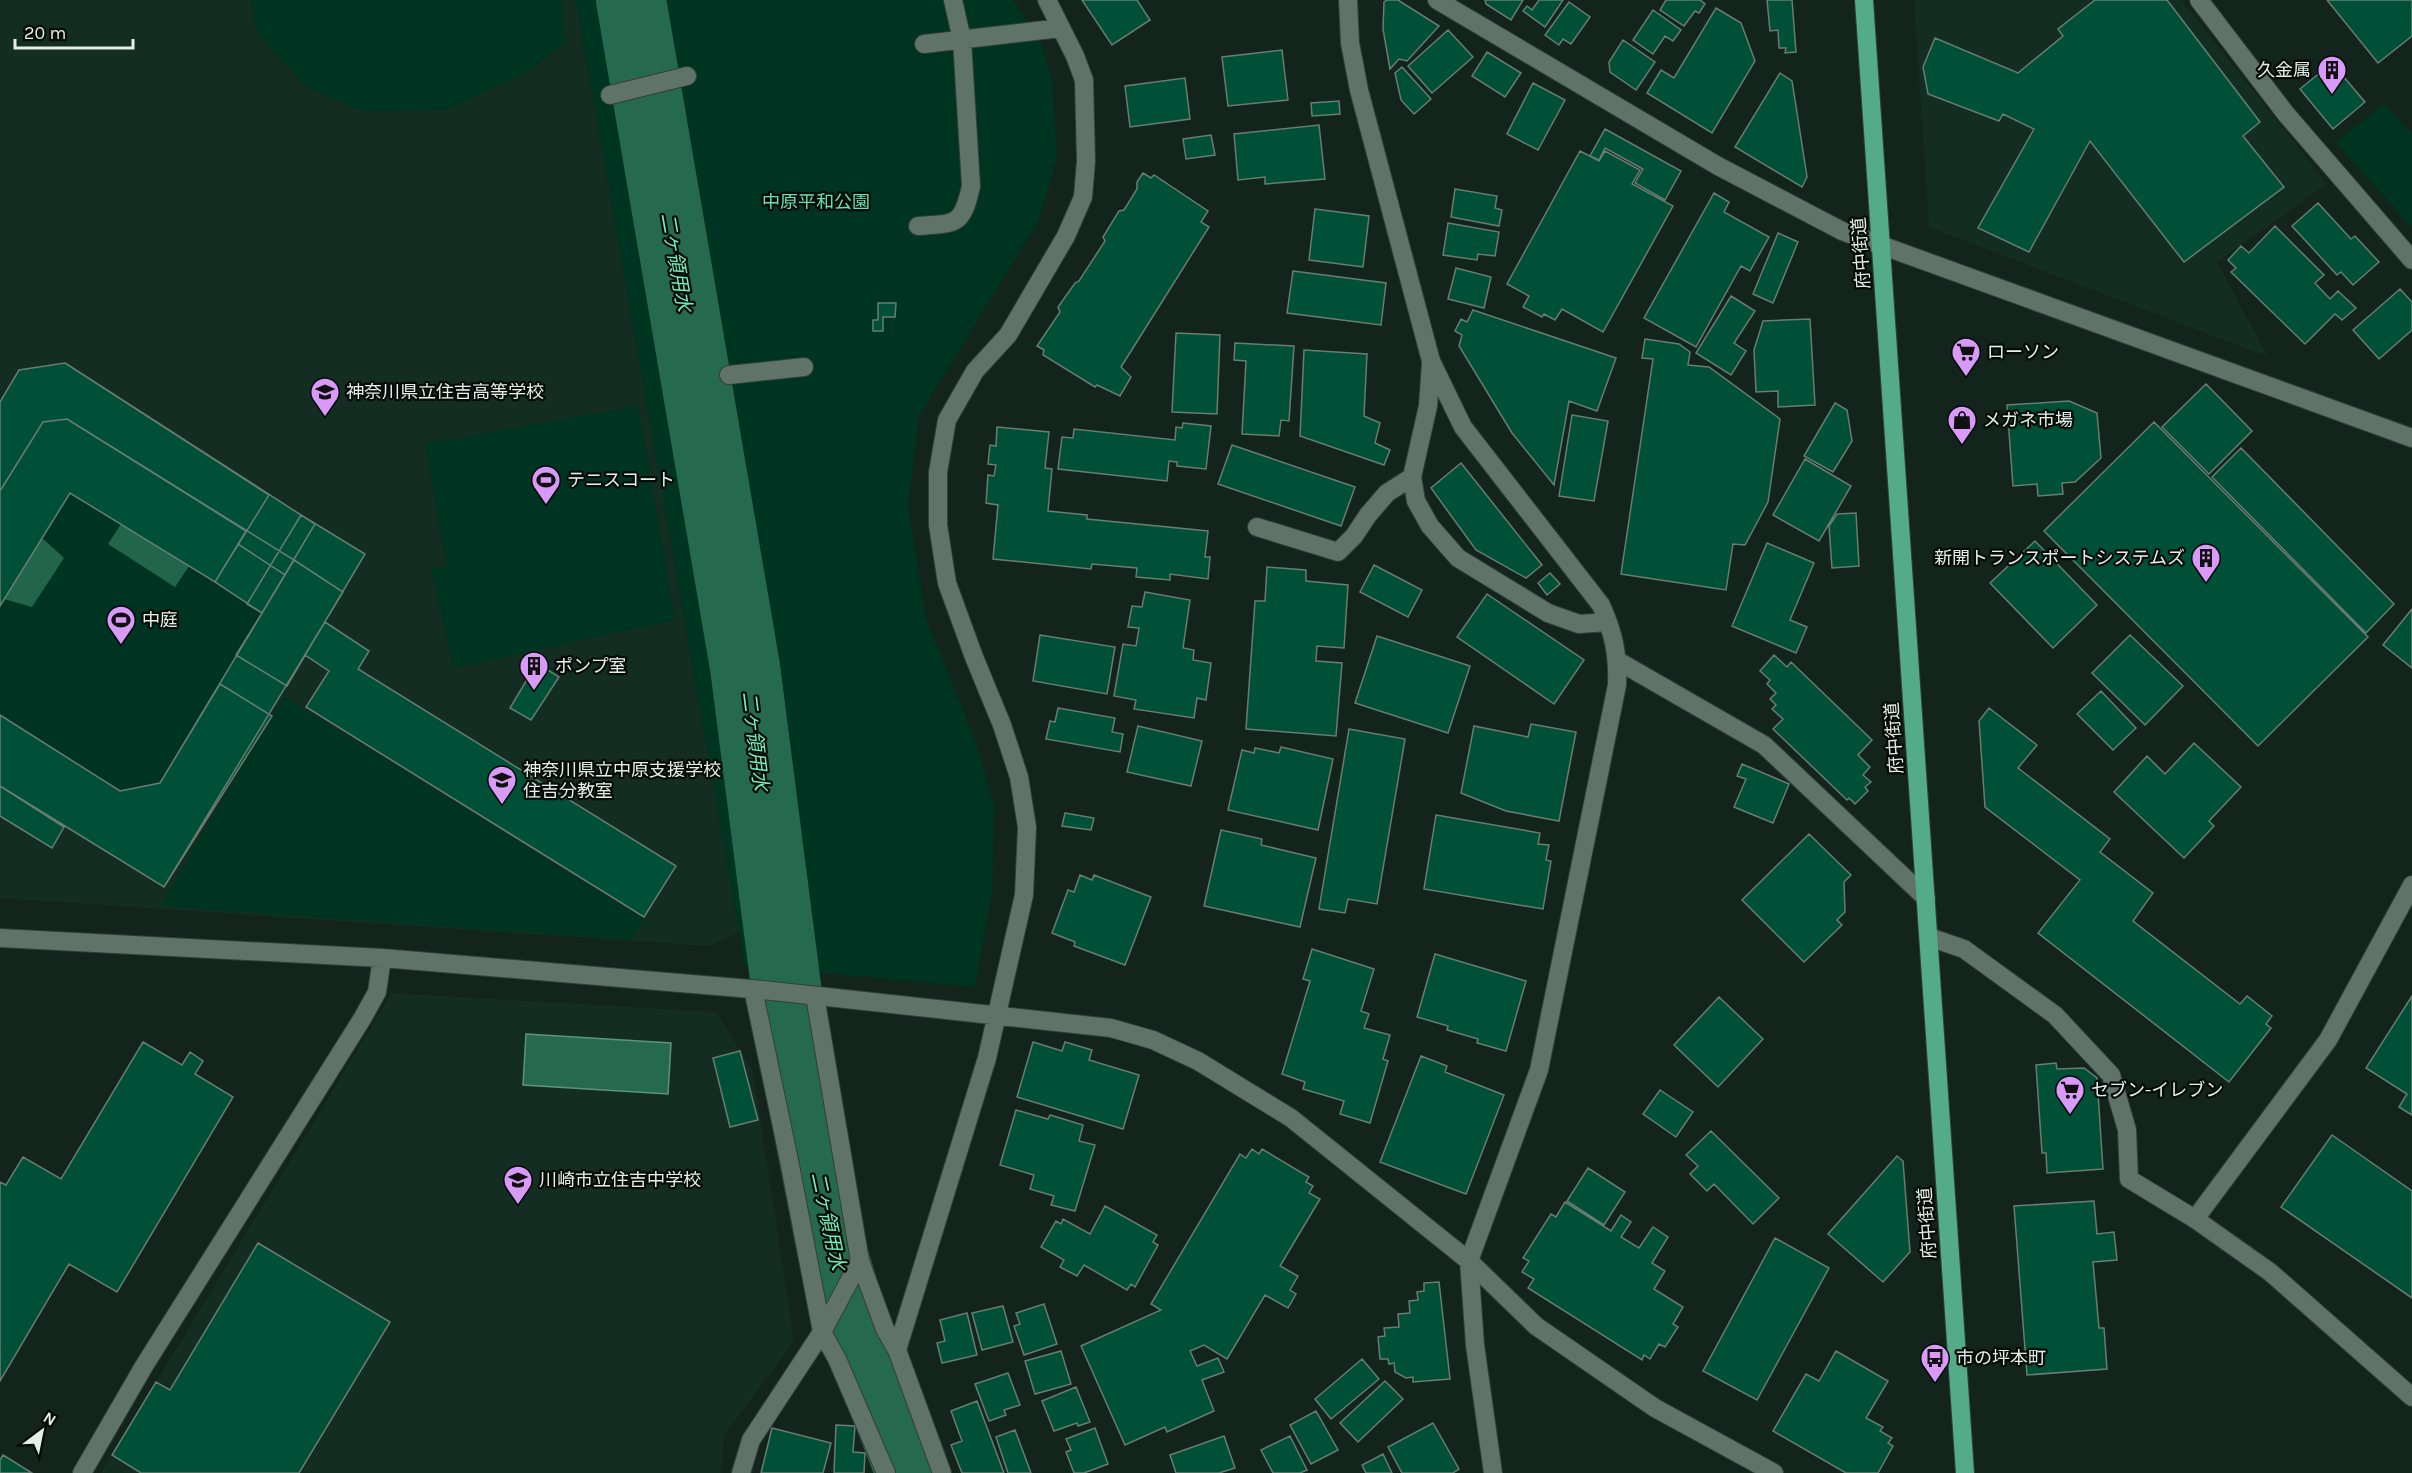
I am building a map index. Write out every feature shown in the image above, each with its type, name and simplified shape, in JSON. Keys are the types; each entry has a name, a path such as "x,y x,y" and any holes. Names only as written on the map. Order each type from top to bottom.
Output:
{"highway":[{"name":"府中街道","path":"1864,0 1965,1473"}],"street":[{"path":"918,226 953,224 961,216 968,201 971,186 962,40 953,0"},
{"path":"897,1350 987,1058 1023,896 1027,827 1019,777 1002,725 947,583 938,525 938,472 947,420 975,371 1008,335 1066,236 1083,197 1086,161 1084,80 1076,56 1047,0"},
{"path":"1348,0 1350,43 1359,90 1431,361 1462,427 1601,605 1614,637 1618,661 1613,709 1539,1070 1469,1260 1476,1345 1494,1473"},
{"path":"1437,0 1718,166 1842,231 2412,438"},
{"path":"2199,0 2286,114 2412,260"},
{"path":"924,44 1061,28"},
{"path":"610,95 687,76"},
{"path":"1431,361 1428,406 1412,477 1416,501 1430,526 1458,558 1548,613 1579,624 1608,621"},
{"path":"729,375 804,367"},
{"path":"1257,527 1338,552 1354,536 1387,493 1412,477"},
{"path":"1618,661 1764,745 1926,898"},
{"path":"2195,1219 2328,1040 2412,885"},
{"path":"1929,937 1964,949 2055,1016 2111,1075 2127,1130 2129,1179 2195,1219 2270,1272 2412,1397"},
{"path":"0,938 382,958 758,990 1111,1028 1153,1040 1198,1061 1291,1118 1469,1260 1536,1326 1655,1408 1774,1473"},
{"path":"82,1473 144,1366 367,1010 377,992 382,958"},
{"path":"758,990 822,1332 837,1359 886,1473"},
{"path":"811,995 860,1261 885,1329 897,1350 942,1473"},
{"path":"741,1473 751,1440 822,1332 860,1261"}],"shaded area":[{"name":"神奈川県立住吉高等学校","path":"0,0 576,0 741,931 709,946 0,898"},
{"path":"1914,0 2181,0 2327,184 2217,262 2268,357 1929,227"},
{"path":"121,524 189,566 175,587 108,544"},
{"path":"42,538 64,558 32,607 4,599"},
{"name":"川崎市立住吉中学校","path":"392,993 716,1012 753,1071 794,1341 724,1436 721,1473 101,1473"},
{"path":"526,1034 671,1043 668,1094 523,1085"}],"green space":[{"path":"250,0 561,0 566,42 529,71 447,110 362,111 305,86 258,34"},
{"name":"中原平和公園","path":"576,0 1013,0 1040,41 1052,79 1057,160 1038,222 919,416 908,507 926,618 976,742 994,806 992,892 975,987 745,966"},
{"path":"2384,103 2412,134 2412,228 2336,143"},
{"name":"テニスコート","path":"638,406 675,620 453,668 431,567 447,567 425,444"},
{"name":"中庭","path":"70,493 262,613 160,783 120,791 0,715 0,606"},
{"path":"284,697 644,919 632,940 160,906"}],"building":[{"path":"1082,0 1137,0 1150,20 1112,45"},
{"path":"1398,0 1439,26 1407,61 1399,59 1390,69 1383,29 1384,2"},
{"path":"1485,0 1523,0 1511,20 1486,4"},
{"path":"1539,0 1563,0 1545,27 1523,11 1527,6 1532,10"},
{"path":"1666,0 1700,0 1705,4 1699,13 1695,11 1684,26 1660,10"},
{"path":"1767,0 1792,0 1796,52 1785,53 1786,48 1779,48 1778,30 1770,31"},
{"path":"2095,0 2167,0 2260,122 2243,136 2284,187 2184,262 2090,141 2029,252 1978,228 2034,129 2003,114 1999,121 1928,94 1923,67 1935,38 2018,73 2063,36 2058,29"},
{"path":"2327,0 2412,0 2412,36 2378,63"},
{"path":"1569,2 1590,17 1571,44 1563,39 1559,45 1545,35"},
{"path":"1716,8 1741,23 1755,61 1712,133 1647,93 1661,70 1674,78"},
{"path":"1653,10 1681,30 1673,41 1665,36 1653,54 1633,40"},
{"path":"1448,30 1473,57 1432,93 1408,66"},
{"path":"1623,40 1655,62 1636,90 1610,72 1609,62"},
{"path":"1282,50 1288,100 1228,106 1222,57"},
{"path":"1487,52 1521,73 1505,97 1472,76"},
{"name":"久金属","path":"2332,63 2365,102 2333,129 2300,89"},
{"path":"1402,67 1431,99 1414,114 1401,100 1395,73"},
{"path":"1780,73 1792,81 1807,177 1802,187 1735,147"},
{"path":"1185,78 1190,119 1130,127 1125,86"},
{"path":"1533,83 1565,100 1538,150 1507,134"},
{"path":"1339,101 1340,114 1312,116 1311,103"},
{"path":"1319,125 1325,179 1265,184 1265,177 1238,180 1234,134"},
{"path":"1605,129 1681,171 1665,200 1635,183 1643,169 1605,148 1599,160 1590,156"},
{"path":"1211,135 1215,155 1186,159 1183,139"},
{"path":"1580,151 1599,161 1605,151 1640,170 1632,184 1673,206 1603,332 1562,309 1555,320 1544,314 1542,317 1523,307 1529,296 1507,284"},
{"path":"1143,173 1151,178 1154,175 1208,211 1201,222 1209,227 1121,367 1131,377 1120,396 1097,385 1095,387 1043,355 1044,350 1037,346 1060,312 1058,307 1075,283 1079,281 1105,241 1103,237 1119,211 1124,210 1137,189 1137,182"},
{"path":"1455,189 1497,196 1495,208 1502,210 1499,226 1451,217"},
{"path":"1714,193 1729,202 1724,212 1769,237 1750,271 1741,266 1696,347 1644,318"},
{"path":"2318,203 2351,239 2355,236 2379,262 2353,285 2341,272 2337,275 2292,226"},
{"path":"1315,209 1369,216 1363,267 1309,260"},
{"path":"1448,223 1499,232 1495,256 1478,254 1477,260 1443,255"},
{"path":"2275,226 2324,275 2315,283 2330,299 2338,291 2356,308 2342,320 2335,314 2305,344 2231,272 2236,268 2228,260 2241,246 2249,253"},
{"path":"1778,233 1798,242 1773,303 1753,294"},
{"path":"1456,268 1491,277 1484,308 1448,299"},
{"path":"1293,271 1386,283 1381,325 1287,313"},
{"path":"2400,289 2412,302 2412,330 2379,359 2353,330"},
{"path":"1731,296 1755,311 1734,343 1746,351 1731,375 1696,353"},
{"path":"878,303 896,303 895,317 883,317 883,331 873,331 873,320 878,320"},
{"path":"1473,310 1616,358 1597,411 1569,401 1554,485 1512,433 1459,346 1462,335 1455,331 1461,319 1467,322"},
{"path":"1810,319 1815,405 1778,407 1778,391 1756,392 1754,350 1763,321"},
{"path":"1176,333 1220,335 1217,414 1172,412"},
{"path":"1645,339 1679,344 1690,352 1688,365 1709,367 1780,419 1768,502 1745,545 1733,544 1726,590 1621,574 1653,359 1642,358"},
{"path":"1235,343 1294,346 1289,421 1281,420 1279,436 1242,434 1246,361 1234,360"},
{"path":"1304,350 1367,354 1364,416 1380,423 1375,443 1390,450 1384,465 1300,436"},
{"path":"65,363 269,495 215,582 70,493 0,606 0,402 19,370"},
{"path":"65,363 315,524 262,613 215,582 246,531 67,419 43,422 0,491 0,402 19,370"},
{"path":"2206,384 2252,431 2209,474 2162,427"},
{"path":"2069,401 2097,413 2101,458 2075,482 2062,483 2063,494 2038,496 2037,484 2013,486 2007,405"},
{"path":"1835,403 1847,410 1852,441 1833,472 1804,456"},
{"path":"1572,415 1608,421 1594,501 1559,496"},
{"path":"67,419 294,560 285,575 238,544 215,582 70,493 0,606 0,491 43,422"},
{"name":"新開トランスポートシステムズ","path":"2154,422 2368,637 2258,746 2044,531"},
{"path":"1183,423 1211,426 1206,469 1177,466 1177,462 1169,461 1167,481 1058,469 1062,437 1073,438 1074,429 1175,440 1176,427 1182,428"},
{"path":"997,427 1049,432 1045,468 1052,469 1048,511 1087,515 1087,519 1208,531 1205,557 1210,557 1208,579 1170,574 1170,580 1136,577 1137,568 1092,564 1091,569 993,559 998,505 986,503 988,475 994,476 996,465 988,464 990,445 996,446"},
{"path":"1232,445 1355,487 1341,526 1218,484"},
{"path":"2241,448 2394,604 2366,633 2212,477"},
{"path":"1805,459 1851,486 1819,541 1773,515"},
{"path":"1461,463 1542,565 1526,578 1476,550 1431,488"},
{"path":"1856,513 1859,566 1832,568 1829,526 1837,514"},
{"path":"301,515 365,554 287,686 236,655 262,613 247,604"},
{"path":"2035,541 2097,605 2053,648 1990,583"},
{"path":"1767,543 1814,563 1790,620 1807,627 1796,653 1732,626"},
{"path":"294,560 343,592 164,887 0,786 0,715 120,791 160,783"},
{"path":"1374,565 1422,590 1408,617 1360,592"},
{"path":"1267,567 1306,570 1306,581 1348,585 1344,648 1317,646 1316,661 1342,663 1336,736 1246,729 1255,601 1265,601"},
{"path":"1550,573 1560,584 1547,595 1538,583"},
{"path":"1145,592 1190,600 1183,648 1194,650 1193,660 1211,663 1206,700 1197,698 1194,718 1134,709 1136,700 1114,696 1123,644 1136,646 1139,628 1128,627 1132,606 1142,607"},
{"path":"1487,594 1584,660 1554,704 1457,637"},
{"path":"2412,609 2412,668 2383,645"},
{"path":"325,622 369,651 358,669 676,866 644,917 306,707 329,671 305,655"},
{"path":"1040,635 1115,647 1107,694 1033,681"},
{"path":"2130,635 2183,686 2145,725 2092,673"},
{"path":"1377,636 1470,666 1448,733 1355,703"},
{"path":"1774,655 1787,667 1791,662 1872,740 1858,755 1870,767 1863,775 1871,782 1865,787 1868,791 1855,804 1849,798 1847,800 1773,729 1783,719 1772,709 1776,705 1770,699 1776,693 1767,684 1770,680 1760,671"},
{"name":"ポンプ室","path":"532,660 559,677 531,720 510,708 531,673 526,670"},
{"path":"220,684 272,716 164,887 0,786 0,715 120,791 160,783"},
{"path":"2101,691 2136,728 2113,750 2077,714"},
{"path":"1058,708 1115,718 1112,732 1123,734 1120,752 1046,739 1050,721 1055,722"},
{"path":"1989,708 2037,745 2018,768 2110,839 2100,852 2153,893 2133,921 2240,1004 2247,996 2272,1016 2266,1024 2271,1028 2229,1082 2038,933 2080,880 1985,807 1979,721"},
{"path":"1531,724 1576,732 1559,821 1506,811 1461,793 1474,726 1528,737"},
{"path":"1138,726 1202,741 1191,786 1127,772"},
{"path":"1349,729 1405,739 1377,904 1348,899 1345,913 1319,909"},
{"path":"2194,743 2241,787 2209,821 2214,826 2184,858 2114,792 2147,756 2165,774"},
{"path":"1281,747 1333,759 1318,830 1228,810 1242,750 1254,753 1255,748 1279,753"},
{"path":"1742,764 1789,784 1773,823 1734,807 1746,779 1737,776"},
{"path":"0,786 64,827 52,848 0,816"},
{"path":"1065,813 1094,818 1091,830 1062,826"},
{"path":"1436,815 1540,833 1538,844 1549,845 1546,860 1551,861 1543,909 1424,889"},
{"path":"1221,830 1262,839 1261,845 1316,858 1300,927 1204,906"},
{"path":"1809,834 1851,875 1844,882 1845,912 1837,920 1842,925 1804,962 1742,900"},
{"path":"1080,875 1092,880 1094,875 1151,897 1125,965 1074,946 1075,942 1052,933 1068,890 1074,892"},
{"path":"1312,949 1374,969 1361,1011 1369,1014 1364,1028 1390,1035 1383,1059 1388,1061 1370,1123 1340,1114 1344,1101 1303,1089 1305,1082 1282,1074 1310,981 1303,979"},
{"path":"1435,954 1526,981 1506,1051 1477,1043 1478,1039 1447,1030 1448,1026 1417,1017"},
{"path":"2412,996 2412,1115 2399,1107 2407,1094 2366,1068"},
{"path":"1719,997 1763,1039 1718,1087 1674,1045"},
{"path":"143,1042 182,1065 190,1052 203,1061 195,1074 233,1097 117,1292 69,1264 0,1381 0,1182 6,1185 23,1157 61,1179"},
{"path":"1033,1042 1062,1051 1065,1042 1092,1050 1089,1060 1139,1075 1123,1129 1017,1097"},
{"path":"740,1051 758,1120 730,1127 713,1058"},
{"path":"1421,1056 1447,1066 1445,1072 1504,1095 1466,1194 1380,1162"},
{"name":"セブン-イレブン","path":"2056,1063 2057,1069 2084,1068 2097,1078 2103,1169 2047,1173 2046,1153 2042,1153 2036,1065"},
{"path":"1660,1090 1693,1112 1676,1137 1643,1114"},
{"path":"1016,1110 1048,1119 1050,1115 1083,1125 1079,1141 1095,1145 1075,1211 1051,1205 1054,1196 1030,1189 1034,1175 1000,1165"},
{"path":"1711,1131 1779,1198 1753,1224 1714,1184 1707,1191 1690,1174 1698,1166 1686,1155"},
{"path":"2332,1135 2412,1191 2412,1298 2281,1207"},
{"path":"1252,1149 1259,1154 1262,1149 1309,1177 1306,1182 1313,1186 1309,1193 1320,1199 1280,1266 1298,1276 1290,1290 1296,1294 1288,1308 1265,1295 1227,1359 1204,1345 1190,1351 1197,1366 1218,1358 1224,1372 1202,1380 1214,1411 1167,1432 1165,1427 1125,1445 1081,1346 1161,1310 1151,1304 1240,1154 1246,1158"},
{"path":"1897,1156 1903,1161 1910,1252 1883,1282 1828,1234"},
{"path":"1588,1168 1625,1192 1604,1225 1567,1201"},
{"path":"2094,1201 2097,1234 2114,1232 2117,1260 2093,1262 2099,1328 2104,1328 2107,1369 2027,1375 2014,1206"},
{"path":"1565,1202 1611,1231 1621,1215 1631,1222 1621,1237 1639,1248 1653,1227 1668,1237 1652,1263 1665,1271 1654,1289 1683,1307 1673,1324 1678,1327 1665,1347 1659,1344 1650,1359 1644,1355 1642,1360 1528,1288 1534,1279 1522,1272 1529,1261 1523,1258 1551,1214 1556,1217"},
{"path":"1105,1206 1157,1235 1153,1242 1158,1245 1135,1287 1131,1284 1127,1290 1084,1265 1077,1276 1060,1267 1064,1260 1041,1247 1056,1221 1061,1224 1063,1219 1090,1234"},
{"path":"1775,1238 1829,1268 1757,1400 1703,1371"},
{"path":"258,1243 390,1322 299,1473 141,1473 112,1455 156,1382 170,1390"},
{"path":"1439,1282 1450,1379 1413,1382 1413,1377 1406,1378 1395,1372 1394,1363 1389,1364 1388,1359 1380,1359 1378,1337 1385,1336 1384,1328 1399,1327 1398,1314 1410,1313 1409,1301 1418,1300 1417,1292 1424,1291 1424,1283"},
{"path":"1044,1304 1057,1344 1024,1355 1014,1326 1020,1324 1016,1313"},
{"path":"1003,1306 1013,1342 982,1350 972,1313"},
{"path":"967,1313 977,1355 942,1363 937,1343 945,1341 940,1320"},
{"path":"1061,1351 1071,1384 1035,1394 1025,1361"},
{"path":"1836,1351 1888,1381 1866,1418 1883,1427 1880,1431 1892,1438 1888,1443 1893,1446 1878,1473 1846,1473 1773,1431 1806,1374 1819,1381"},
{"path":"1362,1359 1379,1379 1331,1419 1315,1399"},
{"path":"1008,1373 1020,1405 1004,1410 1006,1415 989,1421 975,1384"},
{"path":"1385,1381 1403,1399 1358,1442 1340,1423"},
{"path":"1076,1387 1090,1422 1078,1426 1077,1423 1054,1431 1042,1401"},
{"path":"977,1401 1004,1473 962,1473 951,1445 962,1441 951,1411"},
{"path":"1316,1411 1338,1450 1311,1464 1290,1425"},
{"path":"1433,1423 1459,1469 1453,1473 1402,1473 1388,1447"},
{"path":"836,1425 855,1426 853,1452 865,1453 864,1473 834,1473"},
{"path":"772,1428 831,1443 823,1473 761,1473"},
{"path":"1095,1428 1108,1464 1084,1473 1074,1473 1066,1452 1071,1450 1066,1439"},
{"path":"1015,1430 1031,1473 1008,1473 996,1437"},
{"path":"1224,1436 1235,1468 1219,1473 1176,1473 1170,1455"},
{"path":"1290,1436 1307,1470 1300,1473 1273,1473 1261,1450"},
{"path":"1383,1454 1392,1473 1366,1473 1362,1465"},
{"path":"3,1455 32,1473 0,1473 0,1460"}],"waterway":[{"name":"二ヶ領用水","path":"631,0 745,667 797,1072 833,1255 858,1337 911,1473"}],"place":[{"name":"久金属","path":"2332,96"},
{"name":"ローソン","path":"1966,378"},
{"name":"神奈川県立住吉高等学校","path":"325,418"},
{"name":"メガネ市場","path":"1962,446"},
{"name":"テニスコート","path":"546,506"},
{"name":"新開トランスポートシステムズ","path":"2206,584"},
{"name":"中庭","path":"121,646"},
{"name":"ポンプ室","path":"534,692"},
{"name":"神奈川県立中原支援学校 住吉分教室","path":"502,806"},
{"name":"セブン-イレブン","path":"2070,1116"},
{"name":"川崎市立住吉中学校","path":"518,1206"},
{"name":"市の坪本町","path":"1935,1384"}]}
